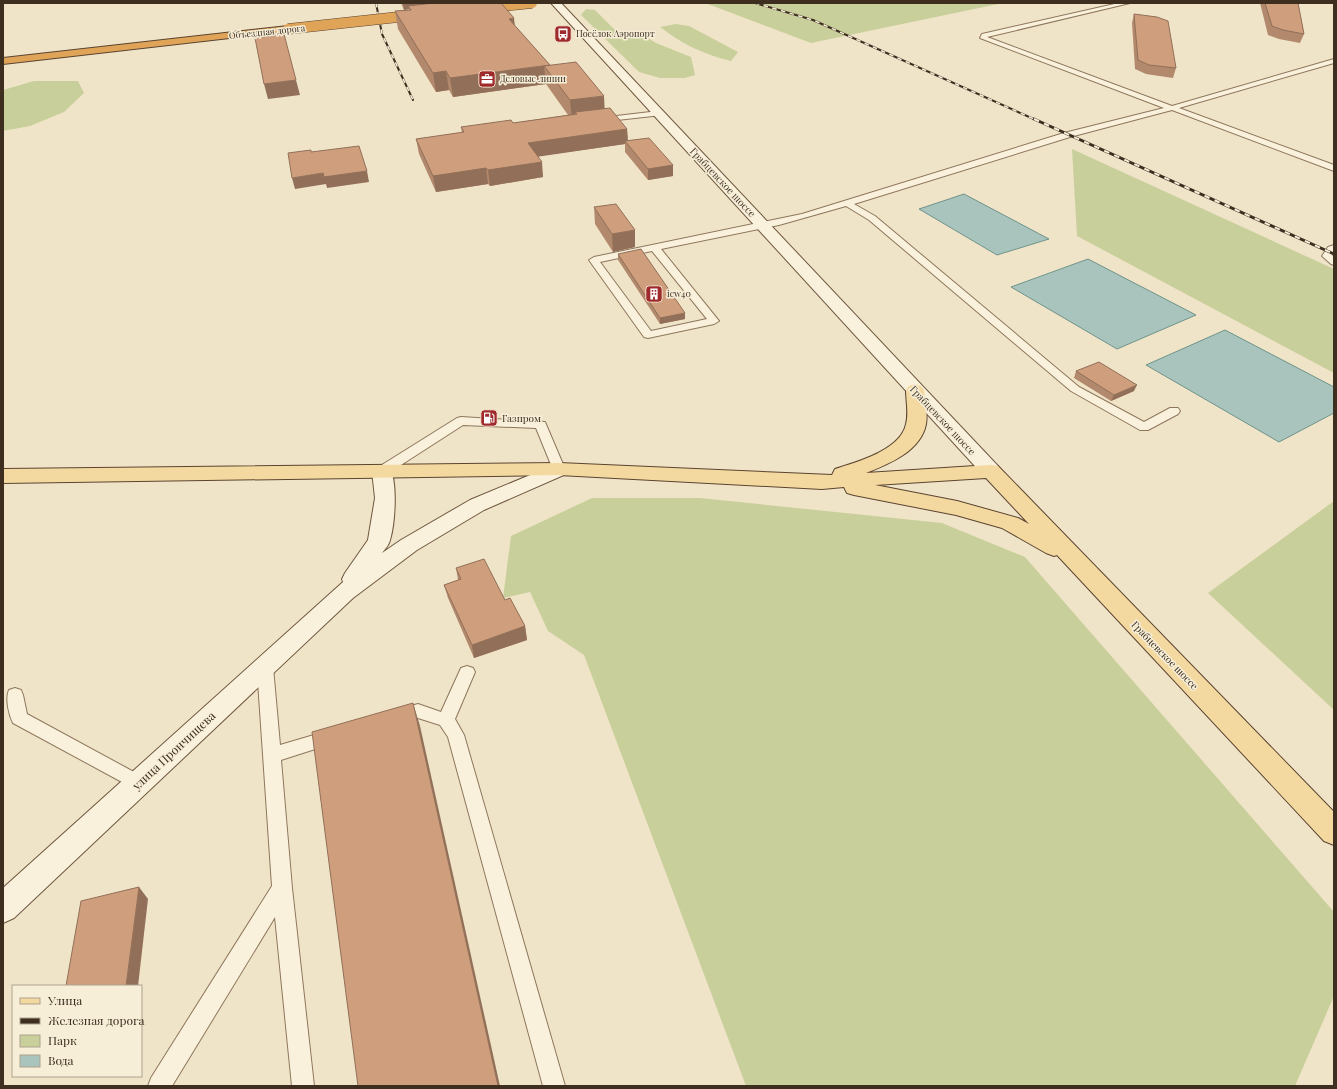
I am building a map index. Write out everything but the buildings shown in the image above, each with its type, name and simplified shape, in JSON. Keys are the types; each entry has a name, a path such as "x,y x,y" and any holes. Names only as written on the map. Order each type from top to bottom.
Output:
{"highway":[{"path":"492,3 461,8 532,3"},
{"name":"Объездная дорога","path":"3,55 434,11"},
{"name":"Объездная дорога","path":"3,61 287,27"}],"main road":[{"name":"Грабцевское шоссе","path":"556,3 991,471 1334,832"},
{"path":"822,482 866,465 895,451 913,436 916,424 915,390"},
{"path":"3,476 559,469 822,482 991,471"},
{"path":"345,592 409,545 477,505 559,469"},
{"path":"345,592 379,541 385,498 382,471"},
{"path":"822,482 958,508 1010,522 1076,561"},
{"name":"улица Прончищева","path":"3,908 345,592"}],"lane":[{"path":"1127,3 984,35 983,38 1334,168"},
{"path":"654,247 714,321 648,335 594,260 654,247 764,226 848,204 1067,135 1172,108 1334,61"},
{"path":"591,121 659,113"},
{"path":"848,204 872,218 1075,389 1144,427 1174,412"},
{"path":"1334,248 1331,249 1327,256 1334,262"},
{"path":"382,471 461,421 541,425 559,469"},
{"path":"265,667 282,888 303,1086"},
{"path":"446,720 467,672"},
{"path":"15,695 19,718 139,783"},
{"path":"382,722 418,711 446,720 456,735 554,1086"},
{"path":"272,755 345,733"},
{"path":"159,1086 282,888"}],"green space":[{"path":"705,3 1003,3 811,43"},
{"path":"586,9 595,10 618,33 640,33 656,43 691,57 695,75 685,78 660,78 639,72 581,15"},
{"path":"676,24 689,26 738,52 731,61 712,56 685,44 660,27"},
{"path":"34,81 78,81 84,93 64,112 30,126 3,131 3,90"},
{"path":"1072,149 1334,269 1334,373 1077,236"},
{"path":"592,498 700,498 942,523 1025,557 1334,912 1334,996 1295,1086 746,1086 584,655 548,631 530,592 503,598 511,536"},
{"path":"1334,501 1334,710 1208,593"}],"water":[{"path":"964,194 1049,239 997,255 919,209"},
{"path":"1088,259 1196,315 1117,349 1011,287"},
{"path":"1225,330 1334,387 1334,413 1279,442 1146,365"}],"railway":[{"path":"376,3 382,34 413,100"},
{"path":"755,3 813,20 1036,120"},
{"path":"1034,119 1334,254"}],"place":[{"name":"Посёлок Аэропорт","path":"563,34"},
{"name":"Деловые линии","path":"487,79"},
{"name":"icw40","path":"654,294"},
{"name":"Газпром","path":"489,418"}]}
